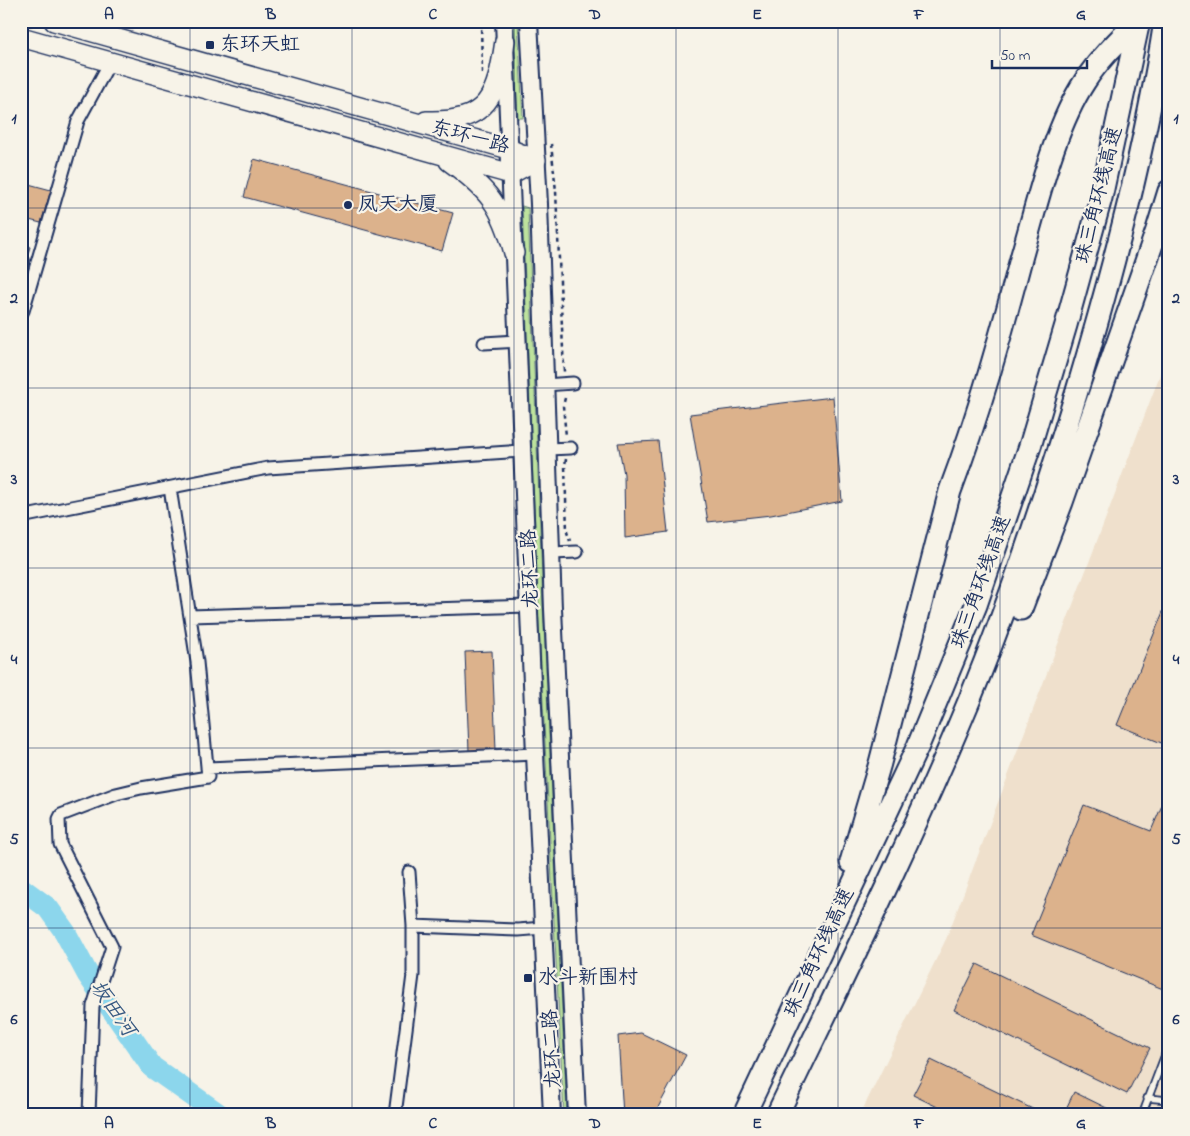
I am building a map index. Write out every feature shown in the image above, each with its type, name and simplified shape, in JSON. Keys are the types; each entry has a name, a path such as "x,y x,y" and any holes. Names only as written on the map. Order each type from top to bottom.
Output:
{"highway":[{"path":"830,932 880,763 950,491 965,451 1000,337 1042,182 1065,118 1085,81 1111,47 1138,21"},
{"name":"珠三角环线高速","path":"744,1115 918,746 980,596 1031,443 1069,316 1101,198 1138,21"},
{"name":"珠三角环线高速","path":"777,1115 916,825 970,700 1017,577 1057,458 1094,335 1120,238 1140,149 1165,21"},
{"path":"916,825 981,703 1018,614 1072,475 1169,191"}],"main road":[{"name":"东环一路","path":"54,21 509,149 536,160"},
{"name":"龙环二路","path":"504,21 552,1115"},
{"name":"龙环二路","path":"529,21 577,1115"},
{"name":"东环一路","path":"21,37 511,174 536,160"},
{"path":"403,119 430,121 459,119 478,111 486,104 496,84 505,41"},
{"path":"433,152 463,170 487,192 506,225 514,253"}],"street":[{"path":"23,311 78,121 110,62"},
{"path":"484,342 518,341"},
{"path":"544,385 573,383"},
{"path":"548,449 568,448"},
{"path":"21,517 268,468 522,451"},
{"path":"89,1115 93,1006 112,947 60,844 59,819 62,815 116,794 208,777 197,662 170,488"},
{"path":"552,553 574,548"},
{"path":"190,616 529,606"},
{"path":"207,768 535,754"},
{"path":"395,1115 413,975 414,926 409,872"},
{"path":"414,926 518,930 543,928"}],"lane":[{"path":"1142,1115 1169,1044"},
{"path":"1147,1098 1169,1100"}],"path":[{"path":"481,21 482,77"},
{"path":"551,142 556,191 564,372"},
{"path":"565,398 563,406 568,448 565,465 567,532 574,548"}],"shaded area":[{"path":"1169,351 1169,1115 860,1115 947,937"}],"green space":[{"path":"513,21 518,21 523,118 518,118"},
{"path":"522,206 528,208 543,605 567,1115 564,1115 538,606"}],"building":[{"name":"凤天大厦","path":"254,159 453,213 442,251 244,197"},
{"path":"21,182 51,190 41,223 21,218"},
{"path":"21,244 30,247 21,276"},
{"path":"833,397 842,501 771,515 708,522 690,414"},
{"path":"658,441 668,532 625,538 624,474 618,443"},
{"path":"1169,597 1169,746 1117,725"},
{"path":"492,651 496,750 469,751 465,652"},
{"path":"1169,789 1169,975 1163,989 1031,935 1084,805 1151,831"},
{"path":"977,964 1150,1048 1127,1094 954,1010"},
{"path":"641,1033 686,1055 654,1115 623,1115 618,1036"},
{"path":"931,1060 1045,1115 954,1115 913,1095"},
{"path":"1074,1092 1121,1115 1063,1115"}],"waterway":[{"name":"坂田河","path":"21,888 48,908 65,932 88,975 152,1067 220,1115"}],"place":[{"name":"东环天虹","path":"210,45"},
{"name":"凤天大厦","path":"348,205"},
{"name":"水斗新围村","path":"528,978"}]}
